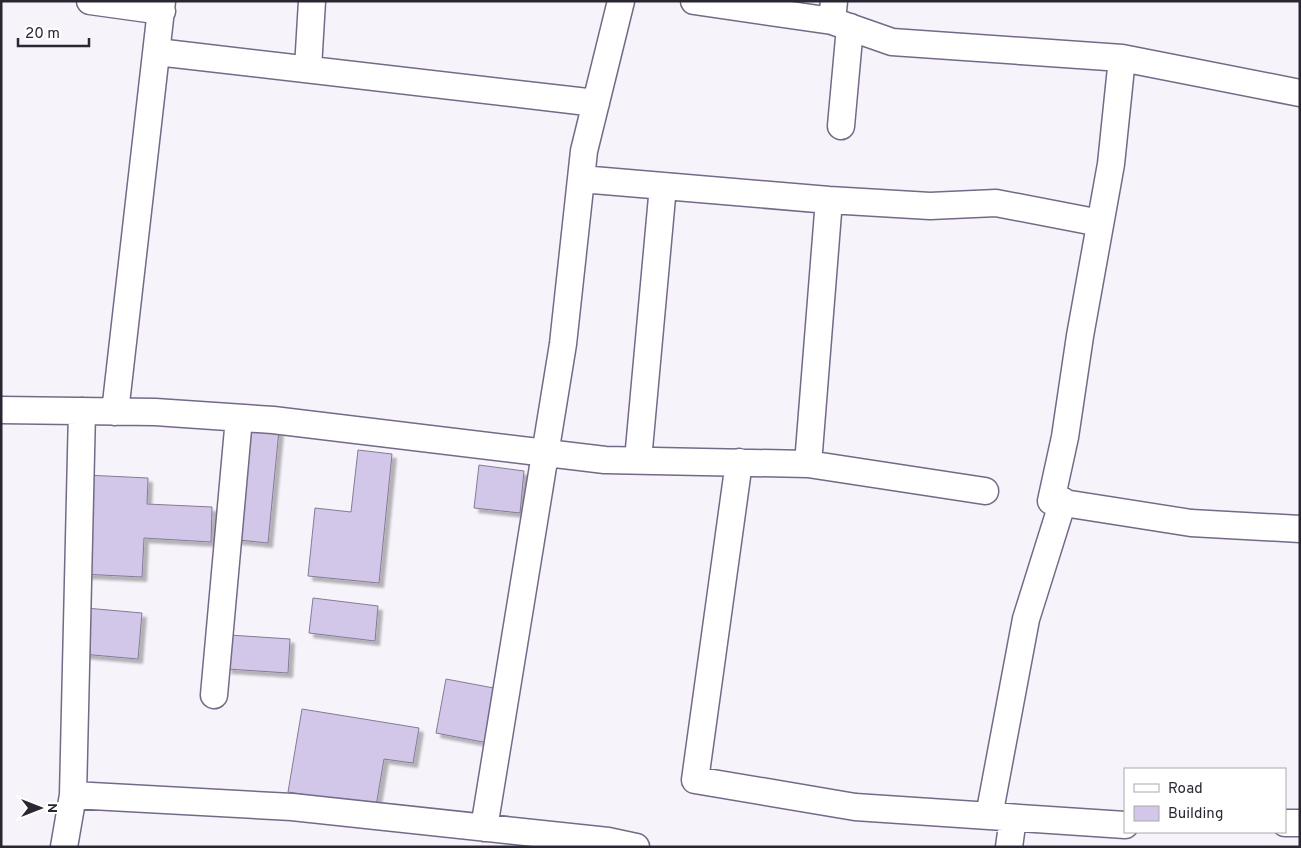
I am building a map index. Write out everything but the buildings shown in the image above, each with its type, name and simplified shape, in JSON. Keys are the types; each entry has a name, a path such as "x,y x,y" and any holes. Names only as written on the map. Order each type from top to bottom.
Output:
{"street":[{"path":"90,1 162,6 115,412"},
{"path":"308,68 312,1"},
{"path":"484,828 563,344 584,151 621,1"},
{"path":"694,1 839,16 892,42 1122,58 1300,94"},
{"path":"839,16 841,126"},
{"path":"157,52 308,68 596,103"},
{"path":"1122,58 1111,164 1066,437 1051,501 1063,501 1191,523 1300,529"},
{"path":"581,179 830,200 930,206 996,203 1100,223"},
{"path":"638,460 663,186"},
{"path":"808,464 830,200"},
{"path":"1,410 115,412 239,418 605,460 808,464 985,491"},
{"path":"64,847 73,795 82,411"},
{"path":"214,695 239,418"},
{"path":"739,462 695,780 855,807 1124,825"},
{"path":"1009,847 1001,817 1026,619 1063,501"},
{"path":"73,795 292,807 608,841 636,847"},
{"path":"1286,823 1300,823"}]}
